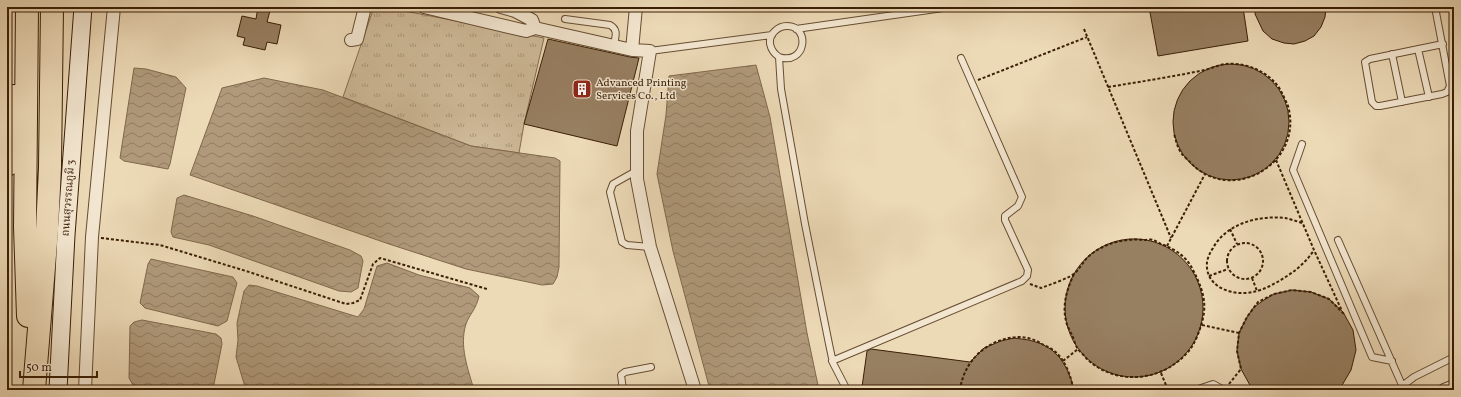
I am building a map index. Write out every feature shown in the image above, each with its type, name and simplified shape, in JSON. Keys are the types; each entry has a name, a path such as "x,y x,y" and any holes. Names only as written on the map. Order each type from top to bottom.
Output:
{"highway":[{"path":"7,165 14,82 14,7"},
{"path":"27,7 25,227 30,390"},
{"path":"34,390 47,230 50,167 52,7"}],"main road":[{"name":"ถนนสุวรรณภูมิ 3","path":"58,390 66,235 83,7"}],"street":[{"path":"85,390 92,237 114,7"},
{"path":"351,40 357,39 365,7"},
{"path":"424,7 526,30 535,28 632,50 650,51 637,131 636,171 650,247 694,390"},
{"path":"502,7 515,11 532,20 535,28"},
{"path":"632,50 636,7"},
{"path":"1444,390 1454,386"}],"lane":[{"path":"796,29 802,38 802,48 794,57 789,59 779,57 772,50 770,45 772,34 775,30 785,26 796,29 950,7"},
{"path":"1435,7 1450,86 1448,92 1376,106 1372,102 1365,62 1370,59 1442,44"},
{"path":"565,19 610,25 615,28 616,31 614,46"},
{"path":"650,51 772,34"},
{"path":"1418,49 1429,96"},
{"path":"1392,54 1402,102"},
{"path":"779,57 781,89 805,224 832,361 847,390"},
{"path":"832,361 1022,281 1027,276 1028,270 1005,220 1005,216 1018,206 1022,197 961,58"},
{"path":"1302,144 1293,170 1372,357 1392,361"},
{"path":"636,171 613,184 610,192 622,242 627,246 650,247"},
{"path":"1338,240 1402,385"},
{"path":"1397,390 1414,377 1454,357"},
{"path":"622,390 621,375 625,372 651,367"},
{"path":"1195,390 1213,384 1224,390"}],"path":[{"path":"1084,29 1171,238"},
{"path":"972,83 1087,37"},
{"path":"1108,87 1203,71 1220,64 1235,63 1250,66 1264,73 1279,87 1289,109 1290,124 1286,144 1276,160 1261,173 1244,179 1226,180 1198,171 1180,152 1174,134"},
{"path":"1276,160 1302,223 1346,318"},
{"path":"1167,246 1205,174"},
{"path":"1302,223 1286,218 1268,218 1243,223 1230,229 1220,237 1210,253 1207,263 1209,276 1215,284 1229,292 1244,294 1257,291 1294,272 1314,250"},
{"path":"1230,229 1237,244"},
{"path":"92,237 160,245 246,271 346,304 353,304 360,300 373,264 380,258 487,289"},
{"path":"1139,239 1153,240 1167,246 1190,263 1199,282 1205,303 1202,325 1194,345 1179,361 1161,372 1137,378 1112,374 1101,369 1091,362 1078,349 1066,321 1066,297 1074,274 1081,264 1090,256 1110,243 1139,239"},
{"path":"1237,244 1250,244 1255,246 1260,251 1263,263 1258,274 1252,278 1241,279 1236,277 1228,269 1227,257 1229,252 1237,244"},
{"path":"1209,276 1228,269"},
{"path":"1022,281 1041,288 1074,274"},
{"path":"1252,278 1257,291"},
{"path":"1229,385 1241,369 1237,351 1239,333 1247,317 1258,302 1274,294 1292,290 1311,292 1329,299 1343,312"},
{"path":"1202,325 1239,333"},
{"path":"960,390 961,378 970,362 984,348 1000,340 1019,337 1038,340 1054,350 1066,365 1073,390"},
{"path":"1063,361 1078,349"},
{"path":"1161,372 1168,390"}],"green space":[{"path":"374,7 384,7 544,38 524,124 519,153 471,146 343,97"}],"water":[{"path":"756,65 770,117 807,333 819,390 710,390 673,251 657,174 666,115 669,76"},
{"path":"134,68 146,69 176,77 186,88 168,169 124,161 120,158"},
{"path":"264,78 323,90 471,146 555,158 560,161 559,267 557,277 553,284 542,285 466,269 190,175 222,88"},
{"path":"184,195 253,216 350,250 361,256 363,261 358,288 351,292 339,291 209,245 173,237 171,232 177,198"},
{"path":"151,259 233,277 237,283 227,321 218,326 145,308 140,303 148,264"},
{"path":"387,263 419,275 470,288 479,296 466,324 463,341 467,366 474,390 246,390 236,357 238,340 237,323 244,291 249,285 257,286 358,317 364,309 377,266"},
{"path":"142,320 216,334 221,338 222,344 213,389 177,390 133,385 129,378 130,326 134,322"}],"building":[{"path":"258,7 271,7 267,22 281,25 277,44 267,42 265,50 243,45 245,38 237,36 242,16 256,19"},
{"path":"1149,7 1243,7 1248,41 1158,56"},
{"path":"1256,7 1326,7 1325,17 1321,27 1314,36 1305,41 1294,44 1284,43 1272,39 1263,31 1255,14"},
{"name":"Advanced Printing Services Co., Ltd","path":"548,39 639,58 617,146 524,124"},
{"path":"1231,64 1253,68 1263,73 1272,81 1280,90 1285,100 1289,122 1285,144 1280,154 1272,163 1263,171 1253,176 1231,180 1209,176 1199,171 1190,163 1182,154 1177,144 1173,122 1177,100 1182,90 1190,81 1199,73 1209,68"},
{"path":"1127,239 1141,239 1167,247 1183,259 1195,275 1198,282 1202,295 1202,321 1198,334 1195,341 1183,357 1167,369 1160,372 1141,377 1127,377 1101,369 1085,357 1073,341 1070,334 1065,315 1065,301 1073,275 1085,259 1101,247 1108,244"},
{"path":"1292,290 1311,292 1329,299 1343,312 1353,330 1356,350 1351,370 1338,390 1255,390 1251,387 1241,369 1237,351 1239,333 1247,317 1254,307 1274,294"},
{"path":"1014,338 1042,344 1052,350 1060,358 1067,369 1072,382 1073,390 892,390 862,387 867,351 871,349 970,362 984,348 1001,341"}],"place":[{"name":"Advanced Printing Services Co., Ltd","path":"582,89"}]}
